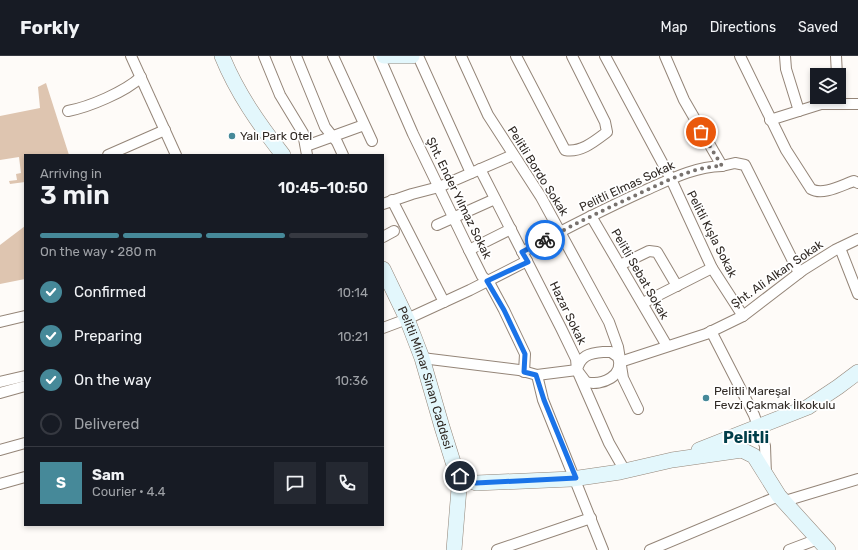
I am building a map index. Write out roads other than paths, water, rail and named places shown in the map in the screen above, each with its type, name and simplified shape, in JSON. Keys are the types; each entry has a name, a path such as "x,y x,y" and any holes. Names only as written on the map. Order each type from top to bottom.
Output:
{"street":[{"path":"131,56 176,154"},
{"path":"222,56 241,95 282,154"},
{"path":"264,56 280,95 303,133 306,151 332,136 364,124"},
{"path":"296,56 325,127 342,154"},
{"path":"333,56 372,140"},
{"name":"Şht. Ender Yılmaz Sokak","path":"379,56 412,134 482,276 487,281 504,310 525,354 524,372"},
{"path":"384,56 412,56"},
{"name":"Hazar Sokak","path":"418,56 476,171 495,199 528,262 576,359 577,370 609,443 625,471"},
{"name":"Pelitli Bordo Sokak","path":"461,56 488,115 541,197 609,322 618,347 623,378 638,409"},
{"path":"516,56 565,150 571,151 579,150 608,132 605,122 572,56"},
{"name":"Pelitli Kışla Sokak","path":"605,56 671,179 712,268 743,316"},
{"path":"665,56 684,100 722,166"},
{"path":"740,56 786,150 811,189 817,192 854,181 858,183"},
{"path":"785,56 786,69 799,110"},
{"path":"836,56 837,68"},
{"path":"68,111 82,107 125,89 141,78"},
{"path":"846,101 858,104"},
{"path":"770,120 821,104"},
{"path":"110,154 165,130"},
{"path":"444,302 387,202 439,187 512,154"},
{"name":"Pelitli Elmas Sokak","path":"522,252 591,216 671,179 700,168 735,163 745,165 799,273"},
{"path":"437,225 495,199"},
{"name":"Pelitli Sebat Sokak","path":"591,216 667,346"},
{"path":"469,250 511,229"},
{"path":"384,236 394,231"},
{"name":"Şht. Ali Alkan Sokak","path":"620,362 711,331 743,316 799,273 858,239"},
{"path":"840,248 858,294"},
{"path":"620,265 649,251 656,252 677,286"},
{"path":"384,328 407,319 528,262"},
{"path":"643,303 712,268"},
{"name":"Pelitli Mimar Sinan Caddesi","path":"384,271 407,319 422,358 453,462 460,476"},
{"path":"0,322 24,316"},
{"path":"711,331 754,415 765,446 766,476"},
{"path":"599,352 611,352 618,357 620,362 620,367 614,376 597,383 586,382 577,370 579,360 583,357 599,352"},
{"path":"422,358 536,375 577,370"},
{"path":"672,460 758,428 808,406 858,372"},
{"path":"536,375 544,400 576,478 603,550"},
{"path":"0,382 24,376"},
{"path":"0,393 24,386"},
{"path":"0,450 24,443"},
{"path":"454,550 460,476 476,483 576,478 625,471 672,460 742,450 754,456 782,499 828,550"},
{"path":"0,484 24,477"},
{"path":"650,550 782,499 856,479"},
{"path":"497,550 521,546 591,518"},
{"path":"789,550 818,539"}],"place":[{"name":"Yalı Park Otel","path":"232,136"},
{"name":"Pelitli Mareşal Fevzi Çakmak İlkokulu","path":"706,398"}],"district":[{"name":"Pelitli","path":"746,437"}]}
